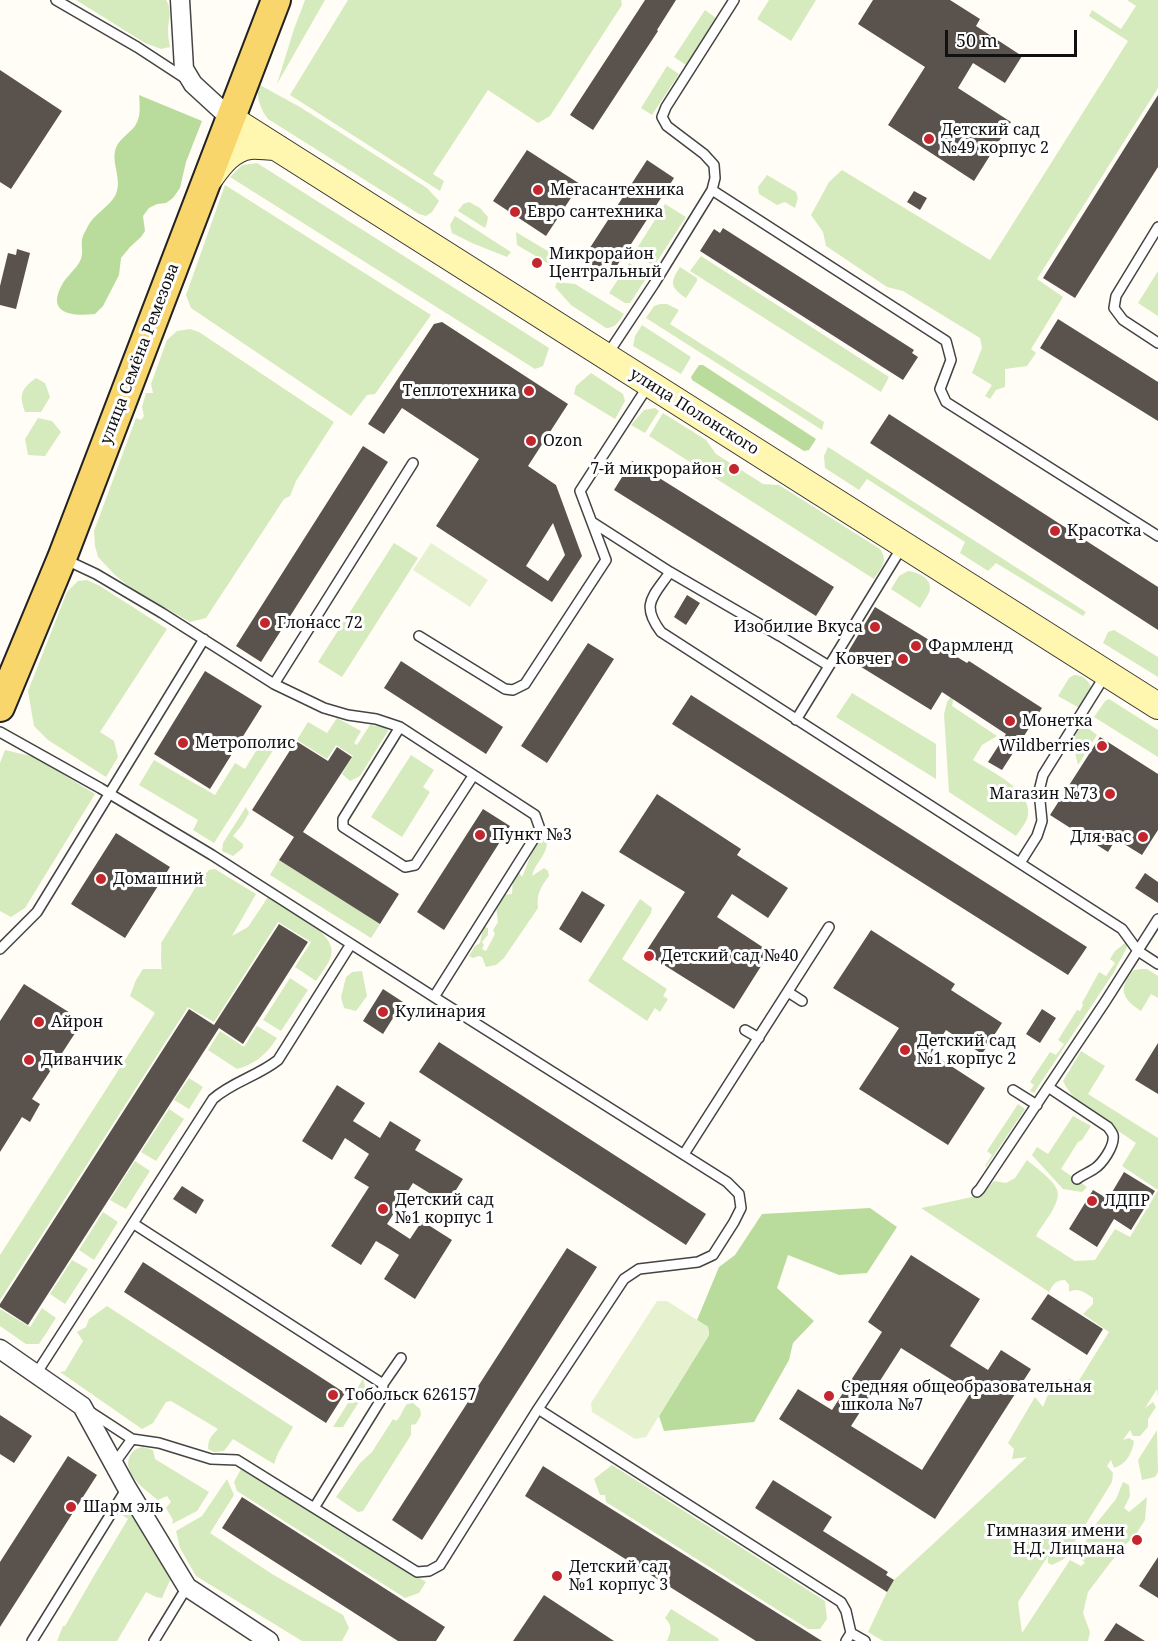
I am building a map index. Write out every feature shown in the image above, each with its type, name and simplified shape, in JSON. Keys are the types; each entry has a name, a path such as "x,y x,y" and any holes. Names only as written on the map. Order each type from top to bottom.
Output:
{"main road":[{"name":"улица Семёна Ремезова","path":"0,707 62,558 276,0"},
{"path":"248,71 246,94 252,119 259,131 275,147"},
{"name":"улица Полонского","path":"230,118 1158,706"},
{"path":"203,188 222,162 234,151 249,146 275,147"}],"street":[{"path":"180,0 184,69 193,84 230,118"},
{"path":"0,1349 82,1406 127,1488 188,1587 269,1641"}],"lane":[{"path":"56,0 193,84"},
{"path":"606,356 712,190 715,178 714,165 704,154 667,126 662,117 666,107 734,0"},
{"path":"712,190 946,341 951,360 940,389 946,402 1158,536"},
{"path":"1158,227 1116,296 1114,308 1123,320 1158,343"},
{"path":"419,636 506,689 513,690 525,684 606,560 580,491 649,384"},
{"path":"274,684 413,463"},
{"path":"592,522 670,572 829,666"},
{"path":"796,720 904,545"},
{"path":"62,558 96,574 274,684 324,708 348,716 376,719 400,727 535,814 540,829 434,997"},
{"path":"670,572 652,599 649,611 653,622 661,632 1122,929 1138,951 1158,964"},
{"path":"0,949 37,912 204,639"},
{"path":"1020,863 1037,836 1042,821 1039,791 1043,775 1107,674"},
{"path":"400,727 344,819 343,827 405,867 415,866 473,776"},
{"path":"0,732 212,855 727,1182 739,1194 741,1208 713,1255 698,1262 639,1269 624,1279 538,1409 440,1565 429,1571 417,1572 237,1460 211,1459 159,1443 132,1438 82,1406"},
{"path":"977,1192 1011,1145 1158,919"},
{"path":"684,1155 830,927"},
{"path":"36,1374 213,1099 222,1091 268,1068 278,1060 351,944"},
{"path":"788,992 802,1001"},
{"path":"745,1030 759,1038"},
{"path":"1048,1088 1108,1127 1113,1134 1110,1148 1100,1164 1077,1179"},
{"path":"1014,1090 1037,1105"},
{"path":"134,1224 383,1384"},
{"path":"314,1508 382,1398 383,1384 401,1358"},
{"path":"538,1409 841,1602 846,1611 848,1637 865,1641"},
{"path":"114,1464 132,1438"},
{"path":"32,1641 127,1488"},
{"path":"154,1641 188,1587"}],"green space":[{"path":"76,0 166,0 170,11 168,31 170,47 161,49 145,43"},
{"path":"305,0 325,0 277,84 294,29"},
{"path":"348,0 621,0 622,5 550,116 538,123 488,90 433,174 444,181 440,191 290,95"},
{"path":"769,0 816,0 791,41 757,19"},
{"path":"1127,0 1158,0 1158,88 1037,279 1063,297 1031,349 1036,353 1027,366 1005,369 1005,387 996,390 990,399 985,396 992,385 972,373 982,348 980,338 903,291 887,287 826,246 823,232 811,215 829,182 842,170 990,260 1128,41 1089,16 1092,10 1121,29 1136,6"},
{"path":"705,10 716,18 686,65 674,57"},
{"path":"667,66 679,74 652,115 641,108"},
{"path":"258,84 300,107 427,188 439,201 432,212 426,216 419,214 268,119 259,102"},
{"path":"139,95 202,121 186,162 180,188 173,198 166,203 149,208 143,216 145,231 121,258 119,275 103,306 95,314 77,315 63,311 57,301 58,293 81,258 82,239 88,226 109,204 117,191 115,151 121,140 137,123 140,111"},
{"path":"257,163 549,348 543,366 535,369 230,177 242,165"},
{"path":"767,175 796,192 798,198 795,208 785,202 777,205 759,194 758,187"},
{"path":"225,185 431,315 375,394 367,395 351,416 191,308 186,295"},
{"path":"469,202 480,208 488,217 485,228 458,211 463,204"},
{"path":"665,204 686,217 654,266 634,253"},
{"path":"455,216 511,252 507,257 452,233 450,225"},
{"path":"516,232 551,253 552,261 549,264 517,245"},
{"path":"701,256 889,377 881,392 690,271"},
{"path":"629,263 649,274 630,303 625,303 609,293"},
{"path":"680,267 697,278 686,298 673,285 674,277"},
{"path":"1158,271 1158,316 1138,303"},
{"path":"557,282 575,284 624,314 619,322 606,328 571,305 555,287"},
{"path":"667,304 679,310 670,324 824,422 822,430 646,318 654,306"},
{"path":"642,325 691,357 681,374 633,346 635,336"},
{"path":"190,329 199,332 334,422 296,481 290,496 284,499 206,618 190,622 132,589 115,575 98,557 94,531 136,418 141,420 144,416 142,407 146,393 153,393 151,384 167,340 177,331"},
{"path":"699,365 703,365 816,439 809,450 804,451 692,380 691,377"},
{"path":"591,373 623,394 625,401 615,419 574,394 576,386"},
{"path":"36,378 45,383 50,397 41,412 25,412 22,401 24,389"},
{"path":"655,408 659,411 645,433 631,425 644,410"},
{"path":"663,413 706,440 716,454 763,484 779,485 880,549 884,561 874,579 649,436"},
{"path":"38,418 52,421 61,432 45,456 28,455 25,439"},
{"path":"828,447 1086,612 1083,616 996,563 988,571 960,553 965,542 867,479 859,490 825,468 824,456"},
{"path":"394,543 418,558 342,677 318,662"},
{"path":"431,543 488,580 470,607 413,570"},
{"path":"908,571 922,576 930,585 920,608 891,589 899,576"},
{"path":"87,580 167,629 100,732 114,741 118,757 106,777 48,740 34,726 28,691 67,592 78,581"},
{"path":"1114,630 1158,657 1158,677 1103,643 1108,632"},
{"path":"1074,675 1086,679 1092,690 1081,709 1058,696 1069,678"},
{"path":"955,691 952,706 997,736 982,745 973,760 1008,782 1023,797 1027,806 1027,818 1016,836 949,792 944,714 947,702"},
{"path":"852,693 936,744 936,779 836,717"},
{"path":"1109,699 1158,730 1158,757 1094,717"},
{"path":"337,718 361,731 354,743 357,745 370,725 384,727 388,731 360,776 350,781 342,774 353,756 336,745 327,759 297,740 308,722 327,733"},
{"path":"1083,727 1097,735 1078,765 1072,741 1079,729"},
{"path":"262,741 279,741 214,843 193,830 198,820 139,785 154,760 215,795 235,763 245,769"},
{"path":"5,750 35,757 95,794 25,908 11,917 0,911 0,763"},
{"path":"411,755 434,770 423,787 430,792 402,837 371,817"},
{"path":"246,807 249,813 233,836 243,844 243,848 233,856 222,851 223,843"},
{"path":"543,838 547,843 546,847 532,876 544,868 548,871 549,876 540,891 538,908 504,958 496,965 486,967 482,957 469,956 475,946 480,943 485,927 488,928 488,935 482,942 484,945 482,949 486,951 495,934 493,930 498,922 496,906 504,895 512,894 513,878 518,871 522,877 532,851"},
{"path":"279,860 380,924 371,938 270,875"},
{"path":"215,869 256,894 232,936 248,927 268,897 297,914 327,938 331,947 329,962 316,981 295,967 311,942 278,922 214,1022 188,1007 0,1300 0,1255 155,1013 130,996 136,980 143,969 162,969 161,943 202,877 209,870"},
{"path":"640,899 652,908 651,913 622,959 667,989 663,996 668,999 660,1012 655,1008 647,1021 588,981"},
{"path":"1126,942 1127,947 1114,972 1034,1093 1030,1091 1034,1085 1030,1082 1050,1052 1056,1055 1064,1044 1058,1040 1077,1010 1080,1011 1099,972 1106,976 1115,963 1110,959 1115,951"},
{"path":"1147,969 1158,976 1158,998 1151,994 1141,1011 1129,1002 1124,987 1134,970"},
{"path":"362,971 367,996 356,1011 344,1008 341,997 346,977 352,972"},
{"path":"290,978 308,990 281,1031 263,1020"},
{"path":"257,1026 277,1038 265,1054 249,1064 237,1069 208,1050 220,1031 244,1047"},
{"path":"1081,1051 1105,1066 1088,1094 1158,1138 1158,1190 1122,1166 1136,1143 1085,1107 1068,1090 1063,1081"},
{"path":"189,1078 203,1087 189,1109 174,1100"},
{"path":"1018,1104 1025,1109 986,1167 992,1155 987,1151"},
{"path":"169,1109 184,1119 156,1161 141,1152"},
{"path":"1073,1116 1091,1126 1061,1169 1087,1187 1082,1192 1063,1189 1032,1155 1037,1147 1048,1154"},
{"path":"1027,1160 1052,1182 1058,1195 1054,1207 1036,1236 1075,1261 1095,1260 1115,1229 1130,1237 1158,1190 1158,1397 1157,1389 1145,1408 1153,1402 1156,1407 1148,1419 1148,1427 1140,1436 1133,1436 1130,1430 1123,1440 1129,1438 1134,1441 1132,1450 1125,1461 1114,1468 1111,1460 1107,1466 1113,1473 1112,1482 1064,1559 1052,1565 1048,1563 1048,1556 1018,1602 1022,1633 1070,1560 1081,1566 1085,1563 1078,1555 1095,1525 1116,1499 1123,1482 1129,1485 1130,1496 1124,1508 1129,1512 1147,1497 1145,1520 1134,1537 1088,1592 1083,1613 1090,1632 1088,1641 883,1641 868,1632 894,1580 1027,1457 1012,1459 1014,1449 1008,1443 1035,1397 1043,1407 1053,1382 1069,1379 1078,1382 1109,1332 1083,1314 1093,1304 1093,1298 1078,1290 1069,1292 1069,1285 1065,1280 1055,1283 1049,1292 921,1208 981,1195 994,1181 1006,1183 1015,1178"},
{"path":"135,1161 150,1171 126,1209 110,1200"},
{"path":"870,1208 897,1227 867,1273 839,1275 788,1255 777,1288 814,1321 793,1343 789,1360 754,1422 664,1431 659,1416 709,1335 708,1327 697,1320 719,1267 735,1255 762,1214"},
{"path":"103,1212 118,1222 94,1260 79,1250"},
{"path":"72,1260 88,1269 65,1304 50,1294"},
{"path":"657,1301 667,1301 708,1327 709,1335 646,1437 635,1439 592,1412 591,1403"},
{"path":"107,1306 293,1427 274,1464 233,1439 224,1451 214,1452 208,1449 211,1438 218,1429 171,1401 166,1402 153,1423 142,1429 60,1372 65,1371 83,1341 77,1332 86,1327 89,1319"},
{"path":"42,1308 56,1318 39,1344 26,1344 0,1326 0,1309 30,1327"},
{"path":"363,1379 366,1391 343,1427 333,1427"},
{"path":"413,1403 420,1409 421,1415 416,1424 411,1425 411,1435 363,1511 358,1512 336,1497 360,1463 372,1452 393,1419 396,1421 407,1404"},
{"path":"1157,1430 1158,1472 1155,1477 1142,1480 1138,1460"},
{"path":"143,1447 153,1450 155,1459 209,1492 197,1511 172,1524 173,1520 166,1508 171,1502 167,1496 158,1500 137,1482 129,1470 130,1456 134,1450"},
{"path":"612,1465 825,1601 827,1619 820,1629 808,1629 606,1502 605,1495 600,1495 594,1479"},
{"path":"245,1468 426,1582 419,1593 405,1598 237,1491 234,1482 241,1469"},
{"path":"227,1479 234,1495 210,1533 272,1574 343,1615 349,1628 342,1641 302,1641 196,1576 180,1548 176,1531 202,1516"},
{"path":"124,1510 131,1511 171,1578 162,1598 146,1592 117,1641 57,1641 63,1626 128,1519 121,1514"},
{"path":"671,1609 719,1639 718,1641 667,1641 671,1629 665,1618"}],"building":[{"path":"645,0 676,0 593,130 570,115"},
{"path":"873,0 950,0 980,19 976,26 1022,56 1005,83 973,63 958,88 1011,122 974,181 888,125 925,67 858,24"},
{"path":"0,70 62,111 11,189 0,182"},
{"path":"1158,95 1158,167 1075,298 1043,278"},
{"name":"Мегасантехника","path":"527,150 580,184 546,236 493,201"},
{"path":"647,160 674,178 609,278 582,260"},
{"path":"914,191 927,198 920,210 907,202"},
{"path":"723,228 914,350 912,353 918,357 903,380 700,251 714,229 720,233"},
{"path":"17,249 30,253 16,309 0,305 0,286 8,253 16,255"},
{"path":"1058,319 1158,382 1158,421 1040,348"},
{"path":"442,322 568,404 528,466 556,485 582,556 552,602 436,526 479,459 402,408 384,434 368,424 434,324","holes":["553,523 565,555 548,581 526,566"]},
{"path":"889,414 1158,587 1158,630 870,443"},
{"path":"363,446 388,462 261,662 236,646"},
{"path":"632,461 834,587 816,616 614,490"},
{"path":"687,595 700,603 686,625 674,617"},
{"path":"875,607 967,663 969,661 1042,708 1002,770 988,762 1006,734 942,692 931,710 845,657"},
{"path":"588,643 614,659 547,763 521,746"},
{"path":"401,661 503,727 486,754 384,688"},
{"path":"205,671 262,706 210,789 154,754"},
{"path":"691,695 1087,947 1068,975 672,724"},
{"name":"Магазин №73","path":"1100,737 1158,774 1158,830 1142,855 1116,839 1108,852 1050,815"},
{"path":"296,741 328,761 337,747 352,757 303,832 399,894 380,924 279,860 294,837 252,810"},
{"path":"657,794 741,849 737,855 788,888 768,918 732,894 717,917 770,952 734,1009 645,953 685,892 619,852"},
{"path":"483,809 510,826 444,930 417,912"},
{"path":"116,833 170,867 125,938 71,904"},
{"path":"1145,873 1158,882 1158,903 1135,888"},
{"path":"582,891 605,905 581,943 559,929"},
{"path":"279,924 308,942 243,1044 219,1028 28,1325 0,1307 189,1009 214,1025"},
{"path":"871,930 955,984 951,990 1002,1023 982,1054 946,1030 931,1053 985,1088 948,1145 859,1089 899,1028 833,988"},
{"name":"Диванчик","path":"24,984 83,1021 32,1099 40,1104 30,1122 22,1117 0,1152 0,1021"},
{"name":"Кулинария","path":"383,989 403,1002 383,1034 363,1021"},
{"path":"1042,1009 1056,1018 1040,1043 1026,1034"},
{"path":"439,1042 706,1214 686,1245 419,1072"},
{"path":"1158,1043 1158,1094 1135,1080"},
{"path":"337,1085 365,1103 353,1121 380,1138 390,1121 421,1140 415,1150 463,1179 447,1204 413,1183 387,1224 410,1239 422,1221 452,1240 415,1299 384,1279 399,1255 388,1248 376,1241 361,1265 331,1246 369,1187 354,1178 369,1154 345,1138 332,1160 302,1141"},
{"path":"1124,1172 1155,1191 1131,1230 1114,1219 1097,1247 1069,1229 1093,1190 1108,1199"},
{"path":"182,1186 204,1200 196,1214 173,1199"},
{"path":"567,1248 597,1267 422,1540 392,1520"},
{"path":"911,1255 980,1299 950,1346 988,1370 1001,1350 1031,1369 935,1519 779,1419 798,1389 832,1410 882,1332 868,1322","holes":["901,1348 971,1392 922,1470 851,1426"]},
{"path":"143,1262 345,1393 326,1423 124,1292"},
{"path":"1048,1294 1103,1329 1087,1355 1031,1319"},
{"path":"0,1415 32,1436 14,1463 0,1454"},
{"path":"68,1456 97,1475 0,1627 0,1562"},
{"path":"543,1466 822,1641 756,1641 525,1496"},
{"path":"773,1480 832,1517 823,1531 888,1572 886,1575 894,1580 887,1592 755,1508"},
{"path":"242,1497 445,1627 436,1641 398,1641 222,1528"},
{"path":"1158,1557 1158,1598 1139,1586"},
{"path":"544,1595 614,1641 513,1641"},
{"path":"1116,1623 1145,1641 1104,1641"}],"place":[{"name":"Детский сад №49 корпус 2","path":"929,139"},
{"name":"Мегасантехника","path":"538,190"},
{"name":"Евро сантехника","path":"515,212"},
{"name":"Микрорайон Центральный","path":"537,263"},
{"name":"Теплотехника","path":"529,391"},
{"name":"Ozon","path":"531,441"},
{"name":"7-й микрорайон","path":"734,469"},
{"name":"Красотка","path":"1055,531"},
{"name":"Глонасс 72","path":"265,623"},
{"name":"Изобилие Вкуса","path":"875,627"},
{"name":"Фармленд","path":"916,646"},
{"name":"Ковчег","path":"903,659"},
{"name":"Монетка","path":"1010,721"},
{"name":"Метрополис","path":"183,743"},
{"name":"Wildberries","path":"1102,746"},
{"name":"Магазин №73","path":"1110,794"},
{"name":"Пункт №3","path":"480,835"},
{"name":"Для вас","path":"1143,837"},
{"name":"Домашний","path":"101,879"},
{"name":"Детский сад №40","path":"649,956"},
{"name":"Кулинария","path":"383,1012"},
{"name":"Айрон","path":"39,1022"},
{"name":"Детский сад №1 корпус 2","path":"905,1050"},
{"name":"Диванчик","path":"29,1060"},
{"name":"ЛДПР","path":"1092,1201"},
{"name":"Детский сад №1 корпус 1","path":"383,1209"},
{"name":"Тобольск 626157","path":"333,1395"},
{"name":"Средняя общеобразовательная школа №7","path":"829,1396"},
{"name":"Шарм эль","path":"71,1507"},
{"name":"Гимназия имени Н.Д. Лицмана","path":"1137,1540"},
{"name":"Детский сад №1 корпус 3","path":"557,1576"}]}
